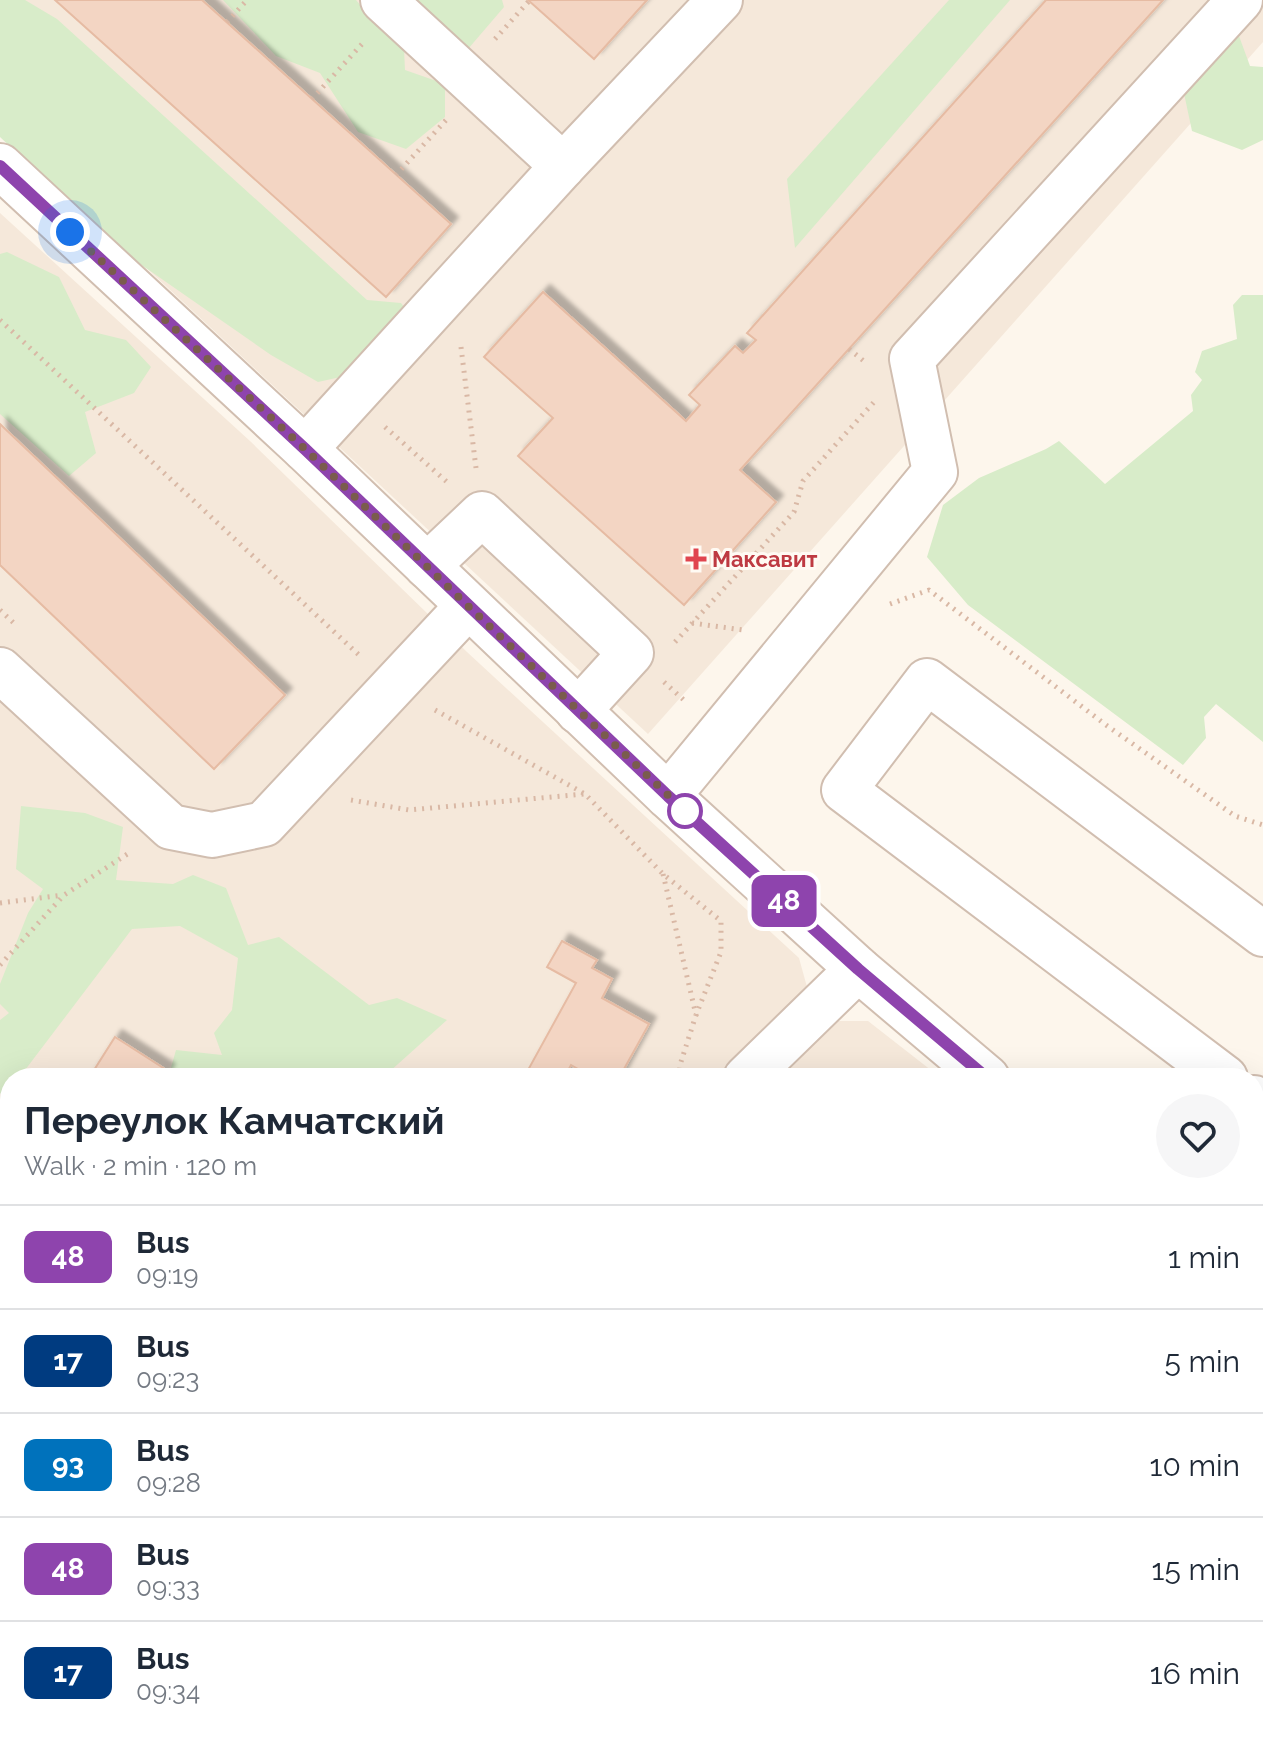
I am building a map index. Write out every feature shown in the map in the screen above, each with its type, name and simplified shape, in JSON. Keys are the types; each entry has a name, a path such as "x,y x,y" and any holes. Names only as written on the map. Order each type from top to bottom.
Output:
{"street":[{"path":"305,449 563,166 720,0"},
{"path":"668,796 935,472 912,359 1240,0"},
{"path":"388,5 563,166"},
{"path":"0,166 305,449 668,796 858,969 975,1068"},
{"path":"427,566 482,514 641,661 578,711"},
{"path":"0,670 171,827 212,835 264,824 468,606"},
{"path":"1212,1068 844,790 927,681 1263,934"},
{"path":"756,1068 858,969"}],"path":[{"path":"227,22 247,0"},
{"path":"312,99 388,5"},
{"path":"396,175 477,87"},
{"path":"453,286 482,514"},
{"path":"0,320 393,686 585,794 663,874 721,921 721,952 696,1015 680,1068"},
{"path":"720,733 641,661 794,512 803,481 912,359"},
{"path":"352,397 482,514"},
{"path":"0,610 23,632"},
{"path":"295,791 409,810 585,794"},
{"path":"0,965 64,895 171,827"},
{"path":"663,874 696,1015"},
{"path":"0,903 64,895"}],"shaded area":[{"path":"0,0 1263,0 1263,42 648,734 0,132"},
{"path":"0,213 250,441 467,652 799,958 807,987 796,1008 735,1068 0,1068"},
{"path":"835,1021 868,1021 928,1068 778,1068"}],"green space":[{"path":"0,0 25,0 57,19 367,300 401,303 407,311 354,374 318,382 271,355 120,250 0,137"},
{"path":"223,0 356,0 368,14 403,27 405,70 445,84 445,117 406,149 358,132 320,73 276,56"},
{"path":"396,0 502,0 504,7 468,49"},
{"path":"949,0 1010,0 795,248 787,179"},
{"path":"1239,36 1250,66 1263,67 1263,140 1242,150 1192,131 1182,84 1196,54"},
{"path":"7,252 59,277 85,330 126,340 151,367 134,393 85,412 96,453 69,476 0,414 0,254"},
{"path":"1242,295 1263,295 1263,742 1216,704 1204,717 1206,738 1183,765 968,605 927,557 943,505 979,478 1059,441 1105,484 1193,411 1191,395 1202,380 1195,372 1202,351 1237,339 1233,305"},
{"path":"21,806 85,813 123,827 116,880 173,884 193,875 226,888 248,945 279,937 369,1005 397,998 447,1020 394,1068 171,1068 176,1050 222,1055 214,1033 232,1010 238,958 180,926 132,929 27,1068 0,1068 0,1020 9,1013 0,1004 0,984 28,913 43,889 16,869"}],"building":[{"path":"55,0 202,0 451,224 386,297"},
{"path":"528,0 647,0 594,59"},
{"path":"1046,0 1163,0 740,470 776,502 684,605 518,456 553,418 484,357 543,292 686,421 700,405 689,395 735,346 743,353 756,340 747,333"},
{"path":"0,424 285,695 214,769 0,565"},
{"path":"562,941 597,960 592,968 612,979 602,998 649,1024 625,1068 576,1068 571,1065 569,1068 529,1068 576,983 547,967"},
{"path":"115,1037 163,1068 95,1068"}],"bus line":[{"name":"48","path":"0,166 305,449 668,796 858,969 975,1068"}],"place":[{"name":"Максавит","path":"696,559"}],"route":[{"path":"70,232 305,449 688,814 685,811"}]}
